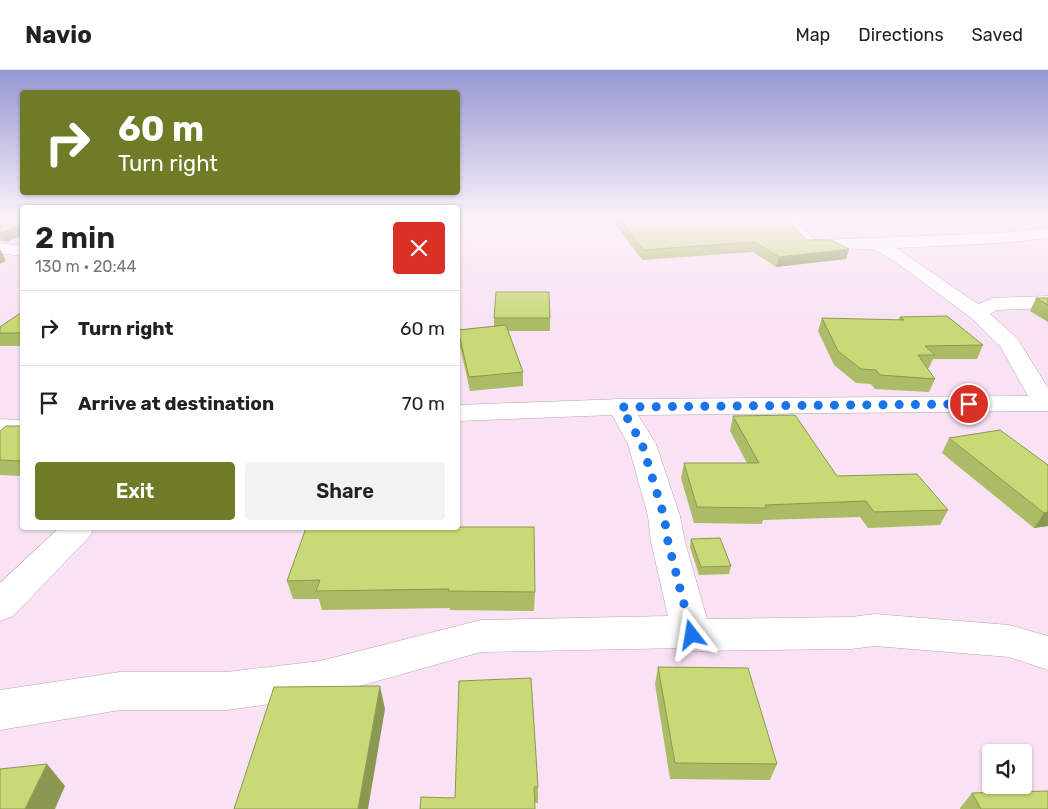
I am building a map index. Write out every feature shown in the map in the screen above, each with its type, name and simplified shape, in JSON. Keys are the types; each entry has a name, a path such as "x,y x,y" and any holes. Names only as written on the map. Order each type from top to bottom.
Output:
{"street":[{"path":"889,251 977,313 1009,343 1029,379 1047,403"},
{"path":"977,313 993,304 1048,302"},
{"path":"460,412 621,407 1047,403"},
{"path":"621,407 642,444 664,516 668,542 692,635"},
{"path":"0,427 20,428"},
{"path":"0,606 76,530"},
{"path":"0,710 120,691 226,691 320,679 481,636 683,632 692,635 850,633 875,630 1009,641 1048,653"}],"building":[{"path":"770,251 827,251 779,257"},
{"path":"496,292 549,292 550,318 494,318"},
{"path":"1036,298 1048,298 1048,305"},
{"path":"20,313 20,333 0,333 0,327"},
{"path":"947,316 983,345 925,346 935,355 918,355 935,379 880,375 876,370 861,369 838,351 822,318 904,320 900,317"},
{"path":"506,325 523,372 469,377 460,339 460,330"},
{"path":"795,415 837,476 917,474 948,510 874,512 866,501 765,505 767,508 697,507 684,463 759,463 733,416"},
{"path":"6,426 20,426 20,461 0,460 0,431"},
{"path":"1000,430 1048,465 1048,512 1044,513 949,438"},
{"path":"460,527 534,527 535,592 448,591 449,589 316,591 320,580 287,581 305,530 460,530"},
{"path":"720,538 731,566 701,567 691,539"},
{"path":"658,667 748,668 777,764 675,763"},
{"path":"531,678 538,787 534,787 535,809 420,809 421,797 455,798 459,681"},
{"path":"380,686 358,809 234,809 274,687"},
{"path":"47,764 25,809 0,809 0,769"},
{"path":"1032,791 1048,791 1048,809 981,809 972,793 1032,794"}],"route":[{"path":"692,635 668,542 664,516 642,444 621,407 969,404"}]}
